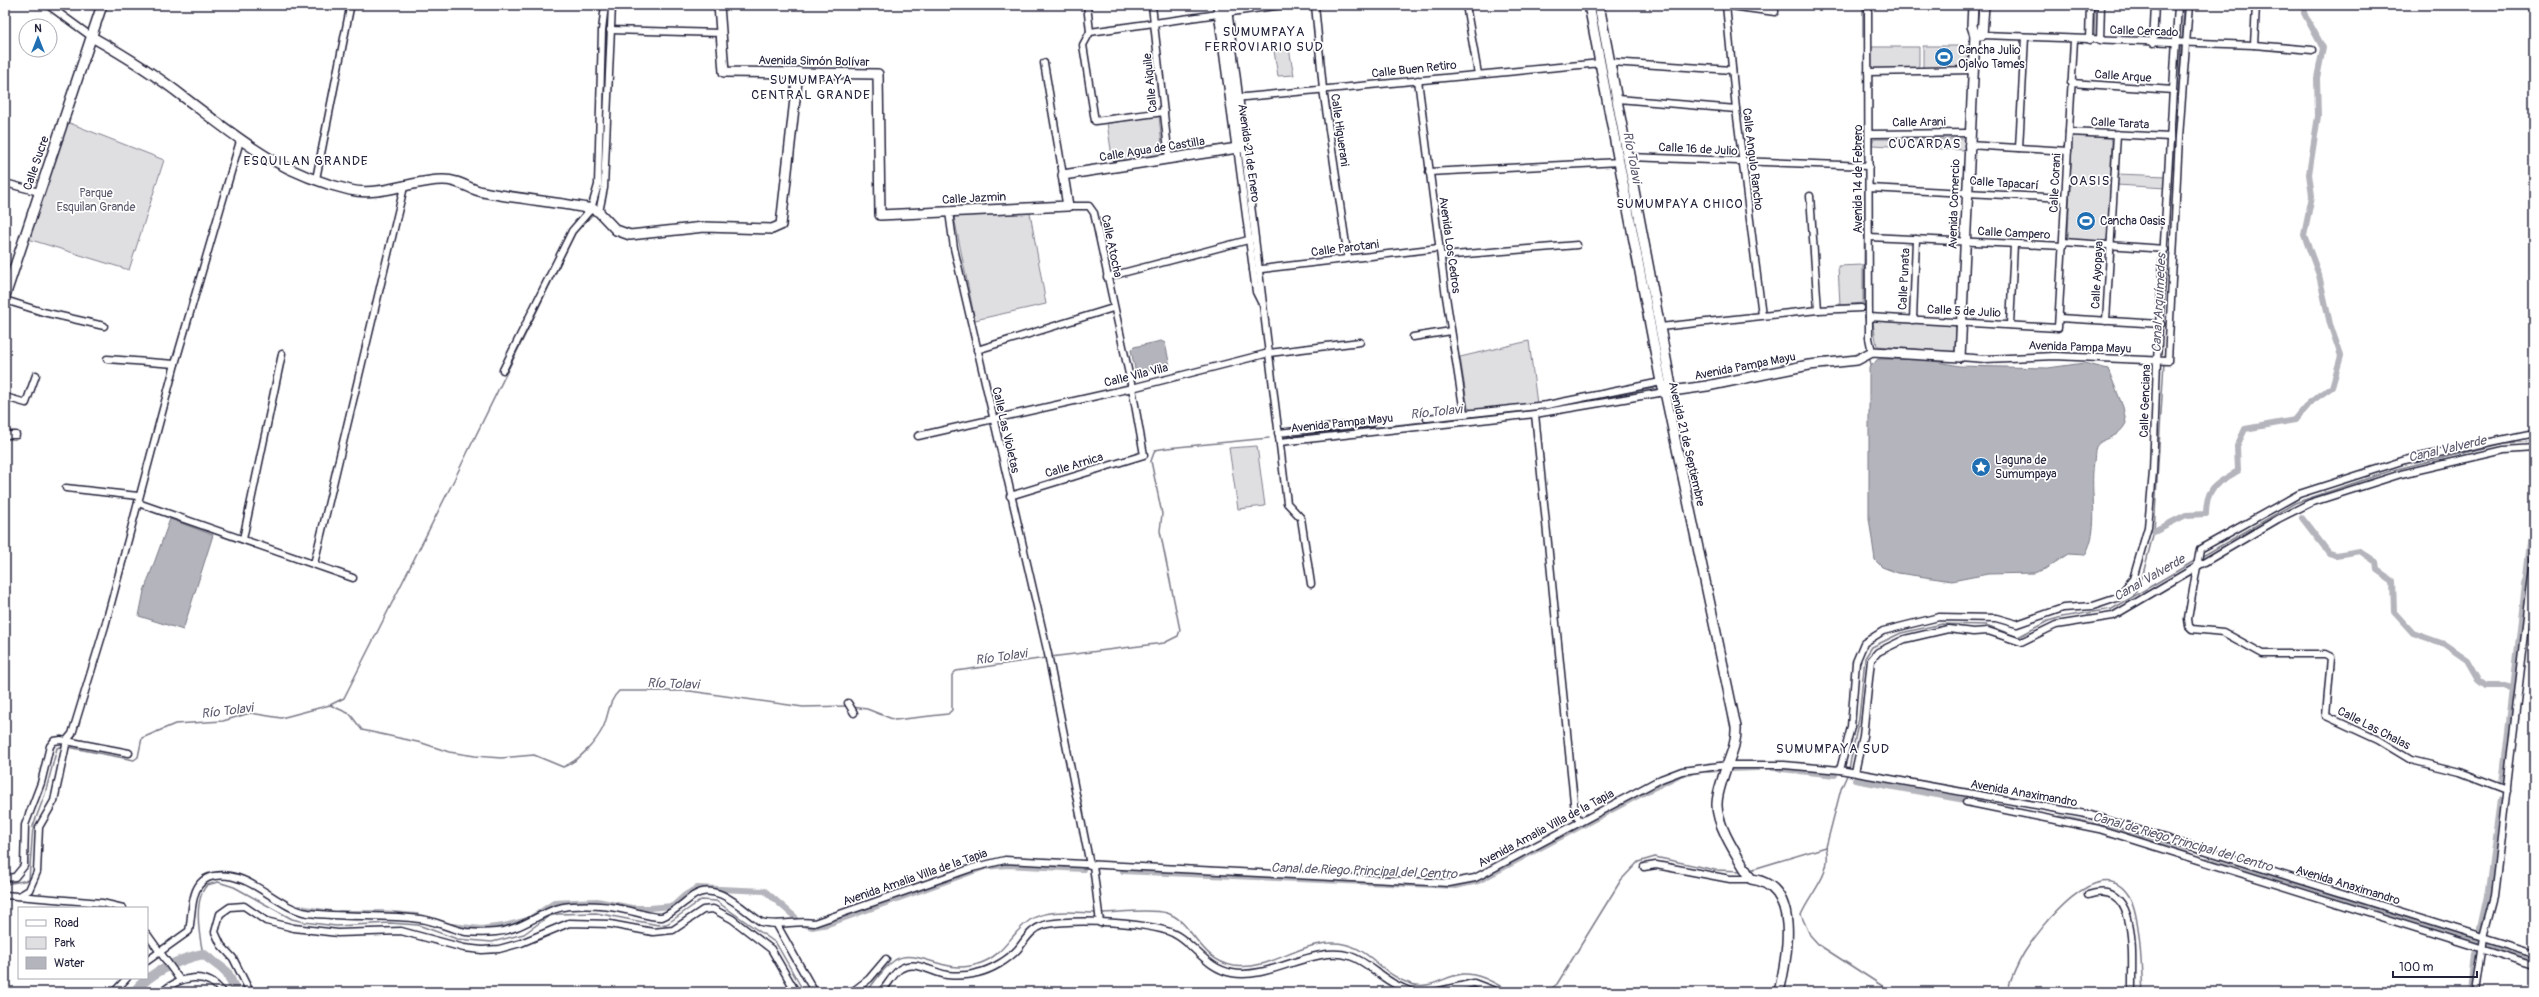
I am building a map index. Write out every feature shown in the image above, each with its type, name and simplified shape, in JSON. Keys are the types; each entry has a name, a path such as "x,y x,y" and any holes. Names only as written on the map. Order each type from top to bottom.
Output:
{"street":[{"path":"48,5 92,37 161,80 240,141 282,167 351,190 364,191 442,180 460,182 478,191 595,211 616,230 630,235 704,227 772,229 781,225 798,72"},
{"name":"Calle Sucre","path":"5,296 102,5"},
{"path":"595,211 598,185 602,38 605,5"},
{"path":"503,370 572,231 595,211 604,188 612,5"},
{"name":"Avenida Simón Bolívar","path":"719,5 724,72 878,74 880,215"},
{"path":"1087,5 1090,32 1083,45 1095,121 1164,112"},
{"name":"Calle Aiquile","path":"1152,5 1169,159"},
{"name":"Avenida 21 de Enero","path":"1218,5 1224,11 1233,98 1256,238 1263,291 1261,302"},
{"path":"1090,32 1154,24 1224,11 1282,5"},
{"name":"Calle Higuerani","path":"1315,5 1323,89 1348,258"},
{"path":"1466,5 1478,74"},
{"name":"Avenida 21 de Septiembre","path":"1590,5 1661,382 1668,391"},
{"name":"Avenida 21 de Septiembre","path":"1599,5 1629,156 1660,327 1668,391 1736,728 1736,740 1718,794 1716,806 1721,822 1749,874"},
{"path":"1723,5 1775,12 1775,5"},
{"name":"Avenida 14 de Febrero","path":"1868,5 1869,134 1866,166 1869,188 1869,338 1872,352"},
{"name":"Avenida Comercio","path":"1973,5 1972,26 1979,35"},
{"name":"Avenida Comercio","path":"1960,357 1968,145 1973,70 1984,5"},
{"path":"2089,40 2090,5"},
{"path":"2100,41 2101,5"},
{"path":"2153,43 2155,5"},
{"name":"Calle Genciana","path":"1841,770 1851,727 1856,662 1864,643 1883,631 1939,617 1996,618 2016,624 2063,608 2093,606 2117,598 2133,579 2148,527 2162,361 2181,44 2178,5"},
{"name":"Calle Genciana","path":"2162,361 2161,324 2173,90 2189,5"},
{"path":"2254,45 2256,5"},
{"name":"Calle Angulo Rancho","path":"1726,6 1742,162 1762,315"},
{"path":"316,179 350,8"},
{"path":"610,30 721,33"},
{"name":"Calle Cercado","path":"1979,35 2153,43 2254,45 2312,50"},
{"path":"2018,148 2025,37"},
{"name":"Calle Corani","path":"2058,328 2074,40"},
{"path":"1611,62 1732,70"},
{"path":"1044,63 1068,206"},
{"name":"Calle Buen Retiro","path":"1233,98 1601,63"},
{"path":"1868,72 1973,70"},
{"name":"Avenida Los Cedros","path":"1418,80 1439,248 1464,413"},
{"name":"Calle Arque","path":"2071,83 2173,90"},
{"path":"1618,99 1736,109"},
{"name":"Calle Tarata","path":"2069,132 2170,138"},
{"name":"Calle Arani","path":"1869,134 1969,133"},
{"name":"Calle Ayopaya","path":"2106,321 2116,134"},
{"path":"19,896 29,890 37,872 39,828 54,801 58,774 66,746 72,734 105,626 138,503 138,496 240,141"},
{"path":"1968,145 2068,151"},
{"name":"Avenida 21 de Enero","path":"1241,147 1249,240 1256,292 1261,302 1269,353 1287,504 1301,518 1311,584"},
{"name":"Calle Agua de Castilla","path":"1063,175 1241,147"},
{"name":"Calle 16 de Julio","path":"1629,156 1742,162 1866,166"},
{"path":"1429,172 1620,162"},
{"path":"5,183 39,192"},
{"path":"314,564 404,186"},
{"name":"Calle Tapacarí","path":"1869,188 2065,198"},
{"path":"1810,196 1818,310"},
{"name":"Calle Jazmin","path":"880,215 1068,206"},
{"name":"Calle Atocha","path":"1068,206 1089,206 1094,213 1113,308 1132,388 1144,455"},
{"name":"Calle Las Violetas","path":"949,212 954,248 1010,496 1048,655 1092,865 1099,921"},
{"name":"Calle Campero","path":"1869,237 2014,244 2110,245 2165,249"},
{"path":"1107,277 1256,238"},
{"name":"Calle Punata","path":"1913,320 1916,239"},
{"path":"2010,325 2014,244"},
{"path":"1441,256 1577,245"},
{"name":"Calle Parotani","path":"1253,270 1439,248"},
{"path":"5,300 43,312 104,326"},
{"path":"977,350 1113,308"},
{"path":"1660,327 1762,315 1862,308"},
{"name":"Calle 5 de Julio","path":"1869,317 2058,328"},
{"path":"2059,318 2161,324"},
{"path":"1413,337 1451,331"},
{"name":"Calle Vila Vila","path":"918,436 1132,388 1269,353 1360,342"},
{"name":"Avenida Pampa Mayu","path":"1280,442 1535,414 1668,391 1706,386 1810,365 1857,360 1872,352 1985,359 2054,356 2162,361"},
{"path":"243,539 282,354"},
{"path":"108,359 175,364"},
{"path":"5,397 26,403 36,374"},
{"path":"1427,418 1547,405 1661,382"},
{"path":"1535,414 1575,812 1580,822"},
{"name":"Avenida Pampa Mayu","path":"1278,433 1372,423"},
{"path":"2198,562 2200,550 2300,494 2405,460 2534,433"},
{"path":"5,435 16,435"},
{"path":"1852,772 1863,736 1869,668 1871,660 1878,652 1906,639 1948,629 1973,632 1988,631 2021,642 2056,625 2113,616 2198,562 2310,503 2401,474 2504,450 2534,448"},
{"name":"Calle Arnica","path":"1010,496 1144,455"},
{"path":"66,488 138,496"},
{"path":"138,503 354,578"},
{"path":"2475,992 2483,937 2494,896 2534,558"},
{"name":"Calle Las Chalas","path":"2198,562 2188,619 2188,626 2192,629 2223,632 2263,654 2325,654 2331,657 2326,716 2378,740 2411,760 2460,772 2507,790"},
{"path":"848,703 853,712"},
{"path":"5,878 15,877 24,866 25,825 41,783 50,746 54,741 66,746 129,753"},
{"name":"Avenida Amalia Villa de la Tapia","path":"148,960 161,954 189,931 194,896 201,883 206,878 220,875 246,882 300,911 349,917 386,916 421,919 466,932 508,930 527,924 552,910 568,906 625,909 662,917 697,894 708,891 720,894 761,922 777,925 787,921 814,923 991,862 1005,860 1450,883 1475,878 1580,822 1682,771 1727,765 1784,765 1852,772"},
{"name":"Avenida Anaximandro","path":"1852,772 2098,817 2266,871 2534,953"},
{"name":"Avenida Anaximandro","path":"1966,802 2099,828 2534,965"},
{"path":"1644,867 1656,865 1730,879 1749,874 1773,886 1781,897 1785,914 1788,956 1780,992"},
{"path":"2088,895 2099,892 2111,893 2115,895 2124,908 2131,938 2132,992"},
{"path":"5,895 102,903 119,907"},
{"path":"250,992 233,958 221,945 215,932 220,914 230,906 244,906 266,920 294,928 338,933 400,931 464,948 482,950 499,949 521,943 569,923 610,924 645,931 668,931 680,926 703,910 713,909 732,919 770,949 796,992"},
{"path":"881,992 896,973 908,966 928,968 946,975 978,973 1009,957 1029,933 1046,924 1099,921 1164,929 1178,936 1206,961 1231,973 1258,974 1335,953 1350,956 1391,982 1412,992"},
{"path":"777,925 814,991 818,992"},
{"path":"148,935 179,978"},
{"path":"852,992 869,979 886,959"},
{"path":"162,992 179,978 208,979 216,983 222,992"},
{"path":"114,992 126,979"},
{"path":"1435,992 1474,983 1495,991"}],"green space":[{"path":"2095,5 2098,5 2098,39 2094,38"},
{"name":"Cancha Julio Ojalvo Tames","path":"1923,46 1969,46 1968,65 1966,67 1923,68"},
{"path":"1870,47 1919,47 1919,65 1917,68 1871,69"},
{"path":"1289,49 1294,75 1278,76 1274,51"},
{"path":"1159,116 1163,155 1113,163 1107,123"},
{"name":"Parque Esquilan Grande","path":"67,122 164,160 129,270 28,239"},
{"path":"2076,135 2110,137 2112,141 2108,238 2103,242 2070,240 2068,237 2072,138"},
{"path":"1963,139 1965,141 1964,150 1872,145 1873,140"},
{"path":"2117,174 2167,176 2166,188 2116,185"},
{"path":"1030,213 1046,304 975,320 954,217 958,214"},
{"path":"1863,265 1863,303 1840,305 1838,266"},
{"path":"1875,321 1953,325 1956,327 1955,350 1953,352 1877,346 1873,323"},
{"path":"1529,341 1537,404 1475,411 1468,408 1460,357"},
{"path":"1257,446 1265,506 1238,509 1229,448"}],"water":[{"path":"1161,341 1165,343 1170,366 1136,374 1131,350 1134,347"},
{"name":"Laguna de Sumumpaya","path":"1878,359 1924,359 1959,366 2048,368 2084,363 2108,369 2123,407 2126,423 2118,433 2098,444 2095,449 2093,474 2094,521 2090,544 2085,555 2068,554 2045,569 2034,573 1988,574 1952,581 1898,573 1882,567 1875,560 1869,518 1869,368"},
{"path":"170,519 213,535 183,630 139,616 144,591"}],"waterway":[{"path":"601,179 608,5"},
{"path":"1863,5 1863,37"},
{"name":"Canal Arquímedes","path":"2182,41 2184,5"},
{"path":"2154,531 2186,515 2206,514 2208,498 2214,487 2238,471 2237,446 2245,429 2295,420 2309,403 2332,387 2341,356 2330,324 2319,275 2304,235 2312,196 2309,174 2318,116 2317,78 2323,48 2304,13 2305,5"},
{"name":"Canal Arquímedes","path":"2165,359 2181,45"},
{"path":"1865,150 1865,164"},
{"path":"1865,167 1864,301 1868,351"},
{"path":"330,705 344,698 452,484 575,233 594,213"},
{"path":"1869,357 1871,364"},
{"name":"Canal Arquímedes","path":"2133,597 2142,578 2154,531 2164,362"},
{"name":"Río Tolavi","path":"1287,437 1551,408 1659,387"},
{"name":"Río Tolavi","path":"1050,657 1164,643 1178,636 1180,630 1160,531 1162,514 1151,461 1155,450 1269,438"},
{"name":"Canal Valverde","path":"2201,557 2295,503 2393,470 2505,443 2534,441"},
{"path":"2502,784 2534,507"},
{"path":"2302,518 2329,553 2336,555 2360,551 2376,562 2377,570 2393,581 2394,612 2413,633 2444,644 2467,660 2479,681 2486,686 2506,686 2513,689"},
{"name":"Canal Valverde","path":"1849,769 1859,718 1865,658 1872,647 1901,633 1942,624 1986,625 2018,637 2048,621 2062,617 2112,609 2196,560"},
{"name":"Río Tolavi","path":"852,707 867,709 895,720 948,714 952,710 952,675 956,671 1046,658"},
{"name":"Río Tolavi","path":"68,747 134,760 138,757 142,738 175,724 223,721 250,713 281,718 330,705 350,714 362,730 422,743 449,752 475,756 501,758 534,755 563,767 581,756 596,740 603,728 613,699 619,691 690,691 803,707 848,706"},
{"name":"Río Tolavi","path":"5,884 29,880 33,826 45,794 57,748 64,746"},
{"name":"Canal de Riego Principal del Centro","path":"1732,769 1757,768"},
{"name":"Canal de Riego Principal del Centro","path":"1773,768 1835,775"},
{"name":"Canal de Riego Principal del Centro","path":"1708,770 1721,769"},
{"name":"Canal de Riego Principal del Centro","path":"1123,871 1455,886 1478,881 1645,792 1677,776 1691,772"},
{"name":"Canal Valverde","path":"1826,847 1841,789 1848,773"},
{"name":"Canal de Riego Principal del Centro","path":"1855,780 1970,801"},
{"path":"2479,933 2488,891 2500,800"},
{"name":"Canal de Riego Principal del Centro","path":"2060,818 2107,828 2188,854"},
{"path":"1826,847 1827,856 1824,874 1801,915 1810,935 1819,945 1887,989 1902,992"},
{"path":"1750,870 1826,847"},
{"path":"1547,992 1557,984 1621,880 1638,862 1655,857 1715,870 1742,871"},
{"name":"Canal de Riego Principal del Centro","path":"2208,860 2476,941"},
{"name":"Canal de Riego Principal del Centro","path":"806,925 812,927 828,924 985,867 1007,865 1083,869"},
{"path":"203,954 198,918 200,899 207,885 218,882 234,887 292,919 304,922 336,926 390,923 418,925 457,939 492,942 524,934 549,916 558,914 596,913 658,925 667,924 701,900 716,901 776,943 804,992"},
{"path":"2007,992 2021,958 2043,927 2071,898 2087,887 2102,882 2117,884 2129,896 2133,905 2140,942 2143,992"},
{"name":"Canal de Riego Principal del Centro","path":"451,926 481,929 504,926 528,920 554,903 597,901 632,908 673,906 685,895 697,888 765,891 795,917"},
{"name":"Canal de Riego Principal del Centro","path":"300,908 331,913"},
{"path":"1100,913 1143,911 1167,913 1176,917 1212,956 1222,962 1234,966 1259,965 1318,944 1343,944 1364,952 1390,973 1411,984 1431,984 1456,975 1469,974 1488,980 1511,992"},
{"path":"867,992 880,975 895,960 913,957 954,967 963,967 981,963 996,955 1023,925 1037,916 1062,912 1096,913"},
{"name":"Canal de Riego Principal del Centro","path":"340,913 382,913 417,916"},
{"name":"Canal de Riego Principal del Centro","path":"2488,946 2534,961"},
{"path":"134,992 140,985 165,968 184,959 203,954 227,972 236,992"},
{"path":"2471,992 2475,954"}],"place":[{"name":"Cancha Julio Ojalvo Tames","path":"1944,57"},
{"name":"Cancha Oasis","path":"2086,221"},
{"name":"Laguna de Sumumpaya","path":"1981,467"}],"district":[{"name":"SUMUMPAYA FERROVIARIO SUD","path":"1264,38"},
{"name":"SUMUMPAYA CENTRAL GRANDE","path":"811,86"},
{"name":"CUCARDAS","path":"1925,143"},
{"name":"ESQUILAN GRANDE","path":"306,160"},
{"name":"OASIS","path":"2090,180"},
{"name":"SUMUMPAYA CHICO","path":"1680,203"},
{"name":"SUMUMPAYA SUD","path":"1833,748"}]}
